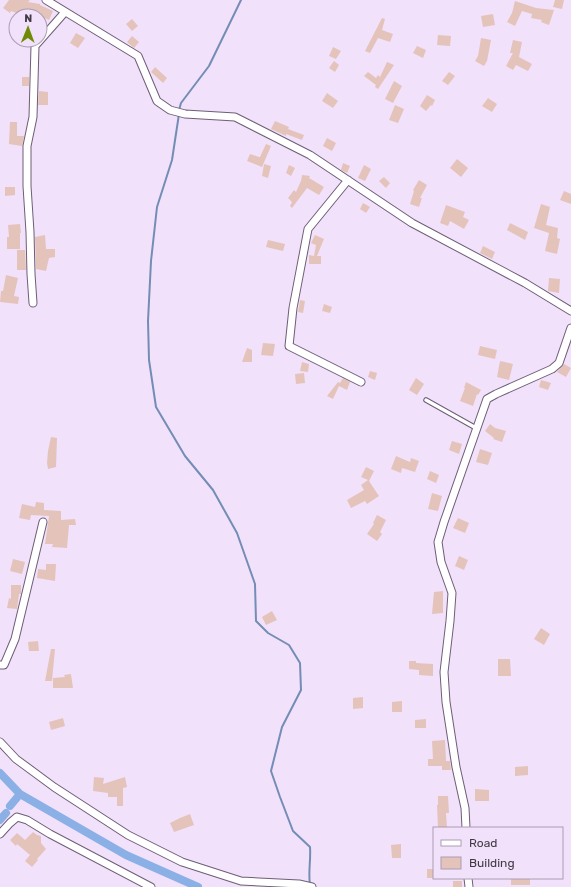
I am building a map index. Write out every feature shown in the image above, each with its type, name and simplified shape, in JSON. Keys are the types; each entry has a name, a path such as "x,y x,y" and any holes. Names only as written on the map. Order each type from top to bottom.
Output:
{"street":[{"path":"46,0 138,56 157,101 170,110 185,114 235,117 310,155 412,223 525,283 571,311"},
{"path":"33,303 27,186 27,146 33,117 35,46 65,12"},
{"path":"348,180 308,229 293,308 289,346 361,382"},
{"path":"466,827 465,808 456,767 446,702 444,672 452,593 441,562 438,542 487,399 552,369 559,363 571,328"},
{"path":"0,665 4,665 15,639 43,522"},
{"path":"0,742 16,759 54,787 128,835 182,862 255,887"},
{"path":"0,834 10,822 18,817 27,820 50,834 151,887"},
{"path":"241,881 299,884 312,887"}],"lane":[{"path":"426,400 476,428"}],"building":[{"path":"9,0 30,0 28,2 40,4 46,8 8,8 8,12 3,8"},
{"path":"555,0 564,0 562,9 553,7"},
{"path":"515,1 536,8 554,10 549,25 541,22 542,20 531,18 532,14 522,11 515,26 507,22 512,13"},
{"path":"48,9 53,11 48,20"},
{"path":"493,14 495,25 483,27 481,16"},
{"path":"382,18 385,19 382,30 393,34 390,42 378,38 370,53 365,51"},
{"path":"132,19 138,26 132,31 126,24"},
{"path":"76,33 85,38 78,48 70,43"},
{"path":"438,35 451,36 450,46 437,45"},
{"path":"132,36 139,42 134,48 127,42"},
{"path":"481,38 491,40 487,61 484,66 475,61 478,56"},
{"path":"513,40 522,42 519,57 532,64 528,71 516,65 513,70 506,66 513,53 510,53"},
{"path":"417,46 426,50 423,58 413,53"},
{"path":"333,47 341,51 336,59 329,56"},
{"path":"334,61 339,65 335,72 329,68"},
{"path":"387,62 394,65 378,89 375,87 376,85 364,76 368,72 376,78 378,75 380,77"},
{"path":"155,67 167,78 163,83 151,72"},
{"path":"449,72 455,76 448,85 442,81"},
{"path":"22,77 29,77 29,86 22,86"},
{"path":"394,81 402,86 393,103 385,99"},
{"path":"39,91 48,92 48,105 38,105"},
{"path":"327,93 338,101 333,108 322,101"},
{"path":"427,95 435,100 432,106 431,105 426,111 420,106"},
{"path":"488,98 497,104 492,112 482,106"},
{"path":"395,105 404,109 398,123 389,120"},
{"path":"275,121 289,127 288,129 304,135 302,140 286,134 286,136 271,129"},
{"path":"10,122 17,122 17,136 24,136 22,146 9,144"},
{"path":"327,138 336,143 332,151 323,146"},
{"path":"266,144 271,146 262,167 247,161 250,154 260,157"},
{"path":"457,159 468,168 461,177 450,168"},
{"path":"343,163 350,166 347,173 341,170"},
{"path":"264,164 271,166 268,178 262,176"},
{"path":"289,165 295,168 291,176 286,173"},
{"path":"364,165 371,169 365,181 358,178"},
{"path":"302,175 310,176 309,178 324,187 319,195 307,188 292,208 290,206 292,202 288,198 294,190 296,192"},
{"path":"384,177 390,183 386,188 379,181"},
{"path":"419,180 427,185 420,198 422,198 419,207 410,204 413,190"},
{"path":"5,187 15,187 15,195 5,196"},
{"path":"564,191 571,194 571,204 560,200"},
{"path":"363,203 370,207 366,213 360,209"},
{"path":"541,204 550,207 546,225 558,228 557,238 560,239 557,254 545,251 549,233 534,228"},
{"path":"446,205 465,212 463,217 469,220 464,229 450,221 448,226 440,223"},
{"path":"510,223 528,232 525,240 507,230"},
{"path":"20,224 20,249 7,249 7,237 9,237 8,225"},
{"path":"45,235 46,249 55,249 55,257 49,258 46,271 36,269 35,237"},
{"path":"315,235 324,239 317,256 321,256 321,264 309,264 309,255 314,256 316,245 311,243"},
{"path":"268,240 285,244 283,251 266,247"},
{"path":"483,246 495,252 492,259 480,253"},
{"path":"17,250 25,250 26,270 17,270"},
{"path":"6,275 18,278 14,296 19,297 18,304 0,302 1,291 3,291"},
{"path":"549,278 560,279 559,293 548,291"},
{"path":"300,300 305,301 303,313 298,312"},
{"path":"324,304 332,307 330,313 322,311"},
{"path":"263,343 275,344 273,356 261,355"},
{"path":"480,346 497,350 495,359 478,355"},
{"path":"247,348 252,350 252,362 242,362"},
{"path":"500,361 513,364 509,380 497,377"},
{"path":"302,362 309,364 308,372 300,371"},
{"path":"564,364 571,368 566,377 557,372"},
{"path":"370,371 377,373 375,380 368,377"},
{"path":"304,373 305,383 296,384 295,374"},
{"path":"343,378 350,382 347,390 339,386 333,399 327,396 338,382 340,383"},
{"path":"416,378 424,384 417,395 409,390"},
{"path":"541,380 551,383 548,390 539,387"},
{"path":"466,382 481,390 478,395 477,394 473,406 460,401"},
{"path":"490,424 495,428 506,431 502,442 493,439 494,438 485,431"},
{"path":"51,437 57,438 56,467 48,469 48,451"},
{"path":"452,441 462,444 459,454 449,450"},
{"path":"480,449 492,453 488,465 476,462"},
{"path":"396,456 410,462 411,458 419,461 415,472 402,468 401,473 391,469"},
{"path":"366,467 374,471 369,481 379,496 367,504 365,501 351,508 347,500 364,490 361,485 368,480 361,477"},
{"path":"430,471 439,475 436,483 427,479"},
{"path":"432,493 442,496 438,511 428,509"},
{"path":"36,502 44,503 44,510 61,511 61,520 75,519 76,525 69,525 67,548 52,547 53,544 45,544 49,516 31,515 30,520 19,518 22,504 35,507"},
{"path":"377,515 386,520 380,532 382,534 377,541 367,534 374,524 373,523"},
{"path":"458,518 469,523 465,533 453,528"},
{"path":"459,556 468,560 464,570 455,566"},
{"path":"13,559 25,562 22,574 10,571"},
{"path":"46,564 56,564 55,581 37,578 38,569 46,570"},
{"path":"11,585 21,585 21,594 19,594 17,609 7,608 9,598 11,599"},
{"path":"443,591 443,613 432,614 434,592"},
{"path":"272,611 277,620 266,625 262,617"},
{"path":"541,628 550,634 544,645 534,639"},
{"path":"38,641 39,651 29,651 28,642"},
{"path":"51,649 55,649 52,681 45,681"},
{"path":"498,659 510,659 511,676 498,676"},
{"path":"409,661 433,664 433,676 419,675 419,670 409,669"},
{"path":"71,674 73,688 53,688 53,678 65,677 64,675"},
{"path":"363,697 363,708 353,709 353,698"},
{"path":"402,701 402,712 392,712 392,702"},
{"path":"63,718 65,726 51,730 49,722"},
{"path":"426,719 426,728 415,728 415,720"},
{"path":"445,740 446,761 450,761 451,770 442,770 442,766 428,766 428,759 433,759 432,741"},
{"path":"528,766 528,775 515,776 515,767"},
{"path":"94,777 104,778 103,784 125,777 127,787 123,788 123,806 117,806 117,797 108,797 108,793 93,791"},
{"path":"475,789 489,790 489,801 475,801"},
{"path":"438,796 448,796 449,813 446,813 447,827 438,827"},
{"path":"190,814 194,825 174,832 170,823"},
{"path":"33,832 41,836 41,843 46,849 32,867 25,861 30,855 10,840 17,833 25,840"},
{"path":"401,844 401,858 392,858 391,845"},
{"path":"427,869 433,869 433,878 427,878"},
{"path":"511,879 530,879 530,885 511,885"},
{"path":"453,881 462,881 462,887 453,887"}],"waterway":[{"path":"179,110 181,103 209,66 241,0"},
{"path":"179,114 172,160 157,207 151,261 148,321 149,360 156,407 185,456 213,490 237,533 255,584 256,621 268,633 289,645 300,663 301,690 282,727 271,771 293,831 310,847 310,885"},
{"path":"0,773 20,794 126,855 198,887"},
{"path":"10,806 20,794"},
{"path":"0,820 6,813"}]}
